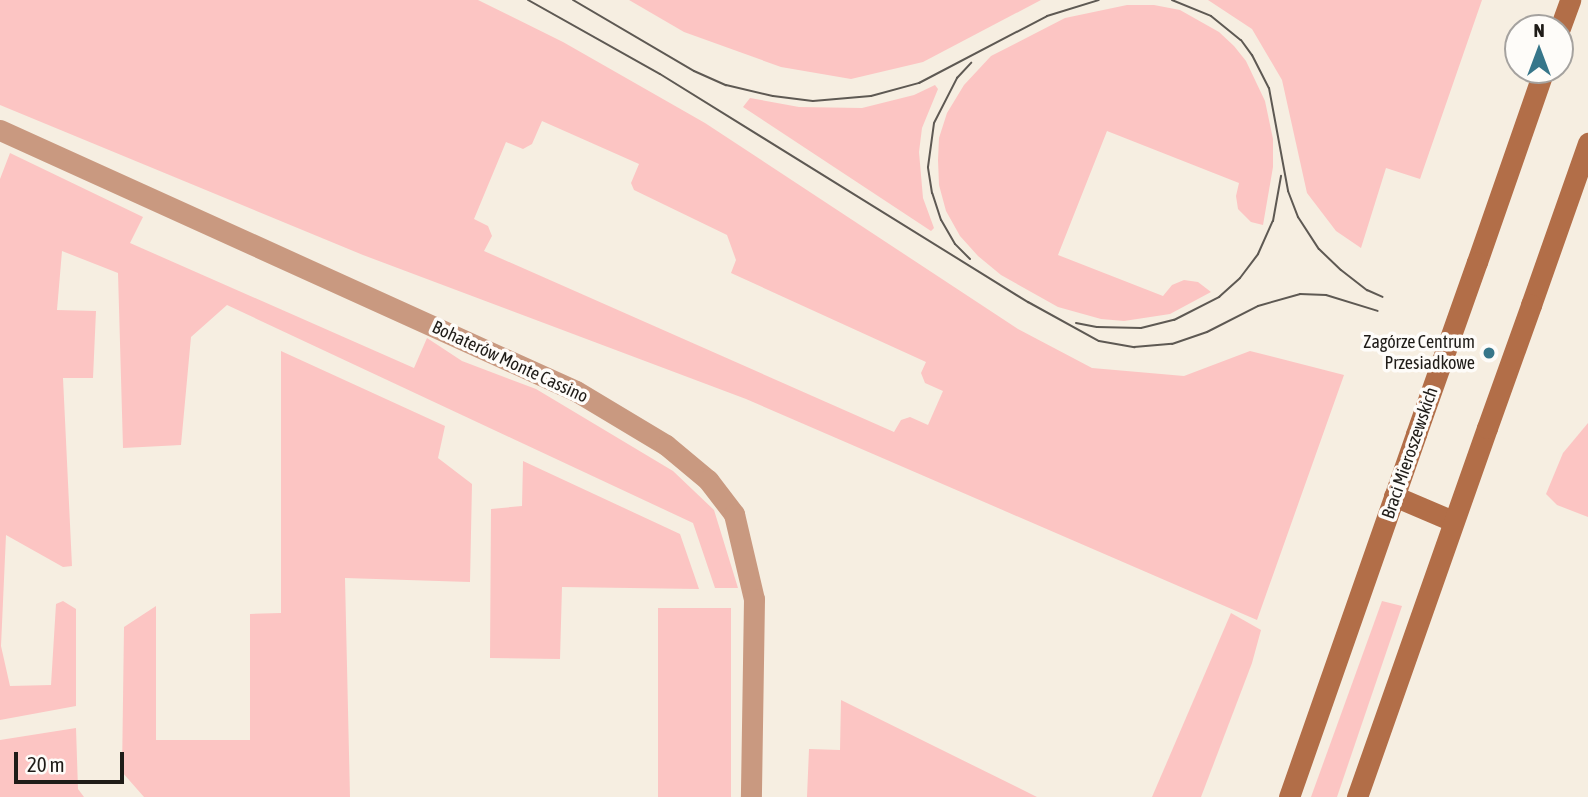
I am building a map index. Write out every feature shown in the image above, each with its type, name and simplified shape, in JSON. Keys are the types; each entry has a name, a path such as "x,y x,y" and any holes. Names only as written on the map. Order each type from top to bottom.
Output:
{"main road":[{"name":"Braci Mieroszewskich","path":"1289,797 1539,84"},
{"path":"1357,797 1588,143"},
{"path":"1394,496 1453,522"}],"street":[{"name":"Bohaterów Monte Cassino","path":"0,130 576,391 666,445 708,480 734,514 754,599 751,797"}],"shaded area":[{"path":"0,0 478,0 563,42 705,123 1018,329 1092,368 1184,376 1250,351 1344,375 1257,620 746,399 363,255 0,105","holes":["542,121 639,164 631,183 634,190 727,235 736,260 731,273 926,362 921,373 925,383 943,391 928,425 910,417 901,420 894,432 484,251 492,236 488,226 474,219 506,142 523,149 532,144"]},
{"path":"629,0 1041,0 923,62 851,79 781,67 684,32"},
{"path":"1208,0 1482,0 1420,179 1386,168 1361,248 1336,231 1307,193 1282,80 1252,29"},
{"path":"1127,5 1154,5 1180,10 1219,32 1234,46 1246,61 1265,101 1273,139 1273,167 1263,225 1251,222 1238,209 1236,196 1239,183 1107,131 1058,255 1163,296 1172,285 1184,280 1198,282 1211,292 1170,314 1124,321 1101,319 1058,307 1001,275 978,256 960,236 946,211 939,185 938,160 939,138 947,113 964,85 991,56 1065,18"},
{"path":"935,85 938,89 922,128 919,152 923,198 934,228 931,231 743,107 750,98 799,107 862,108 914,95"},
{"path":"10,153 143,217 130,243 414,368 427,338 462,361 536,389 673,471 714,510 738,588 715,588 693,523 227,305 191,337 181,445 123,448 118,273 62,251 57,310 96,311 93,378 63,378 72,566 63,567 6,535 1,646 10,686 51,685 56,604 63,601 76,609 76,706 0,720 0,179"},
{"path":"281,351 445,426 438,458 472,484 470,582 345,578 350,797 144,797 122,772 124,627 156,606 156,740 250,740 250,614 281,613"},
{"path":"1588,423 1588,517 1557,505 1546,494 1563,453"},
{"path":"523,461 680,534 699,589 562,587 560,659 490,658 491,509 522,506"},
{"path":"1382,601 1402,606 1337,797 1311,797"},
{"path":"658,608 731,608 731,797 658,797"},
{"path":"1231,613 1261,630 1252,663 1201,797 1152,797"},
{"path":"841,700 1037,797 807,797 809,749 840,750"},
{"path":"76,728 78,789 84,797 0,797 0,740"}],"tram line":[{"path":"528,0 660,74 1028,302 1099,341 1134,347 1172,344 1207,332 1258,306 1300,294 1326,295 1378,311"},
{"path":"573,0 694,71 726,85 773,96 813,101 871,96 919,83 1047,16 1099,0"},
{"path":"1172,0 1211,16 1241,40 1252,55 1269,88 1288,191 1298,217 1319,249 1341,270 1367,290 1383,297"},
{"path":"970,259 955,244 941,220 932,193 928,167 934,123 957,78 971,63"},
{"path":"1076,323 1097,327 1141,328 1174,320 1219,297 1240,278 1258,254 1273,221 1281,176"}],"place":[{"name":"Zagórze Centrum Przesiadkowe","path":"1489,353"}]}
